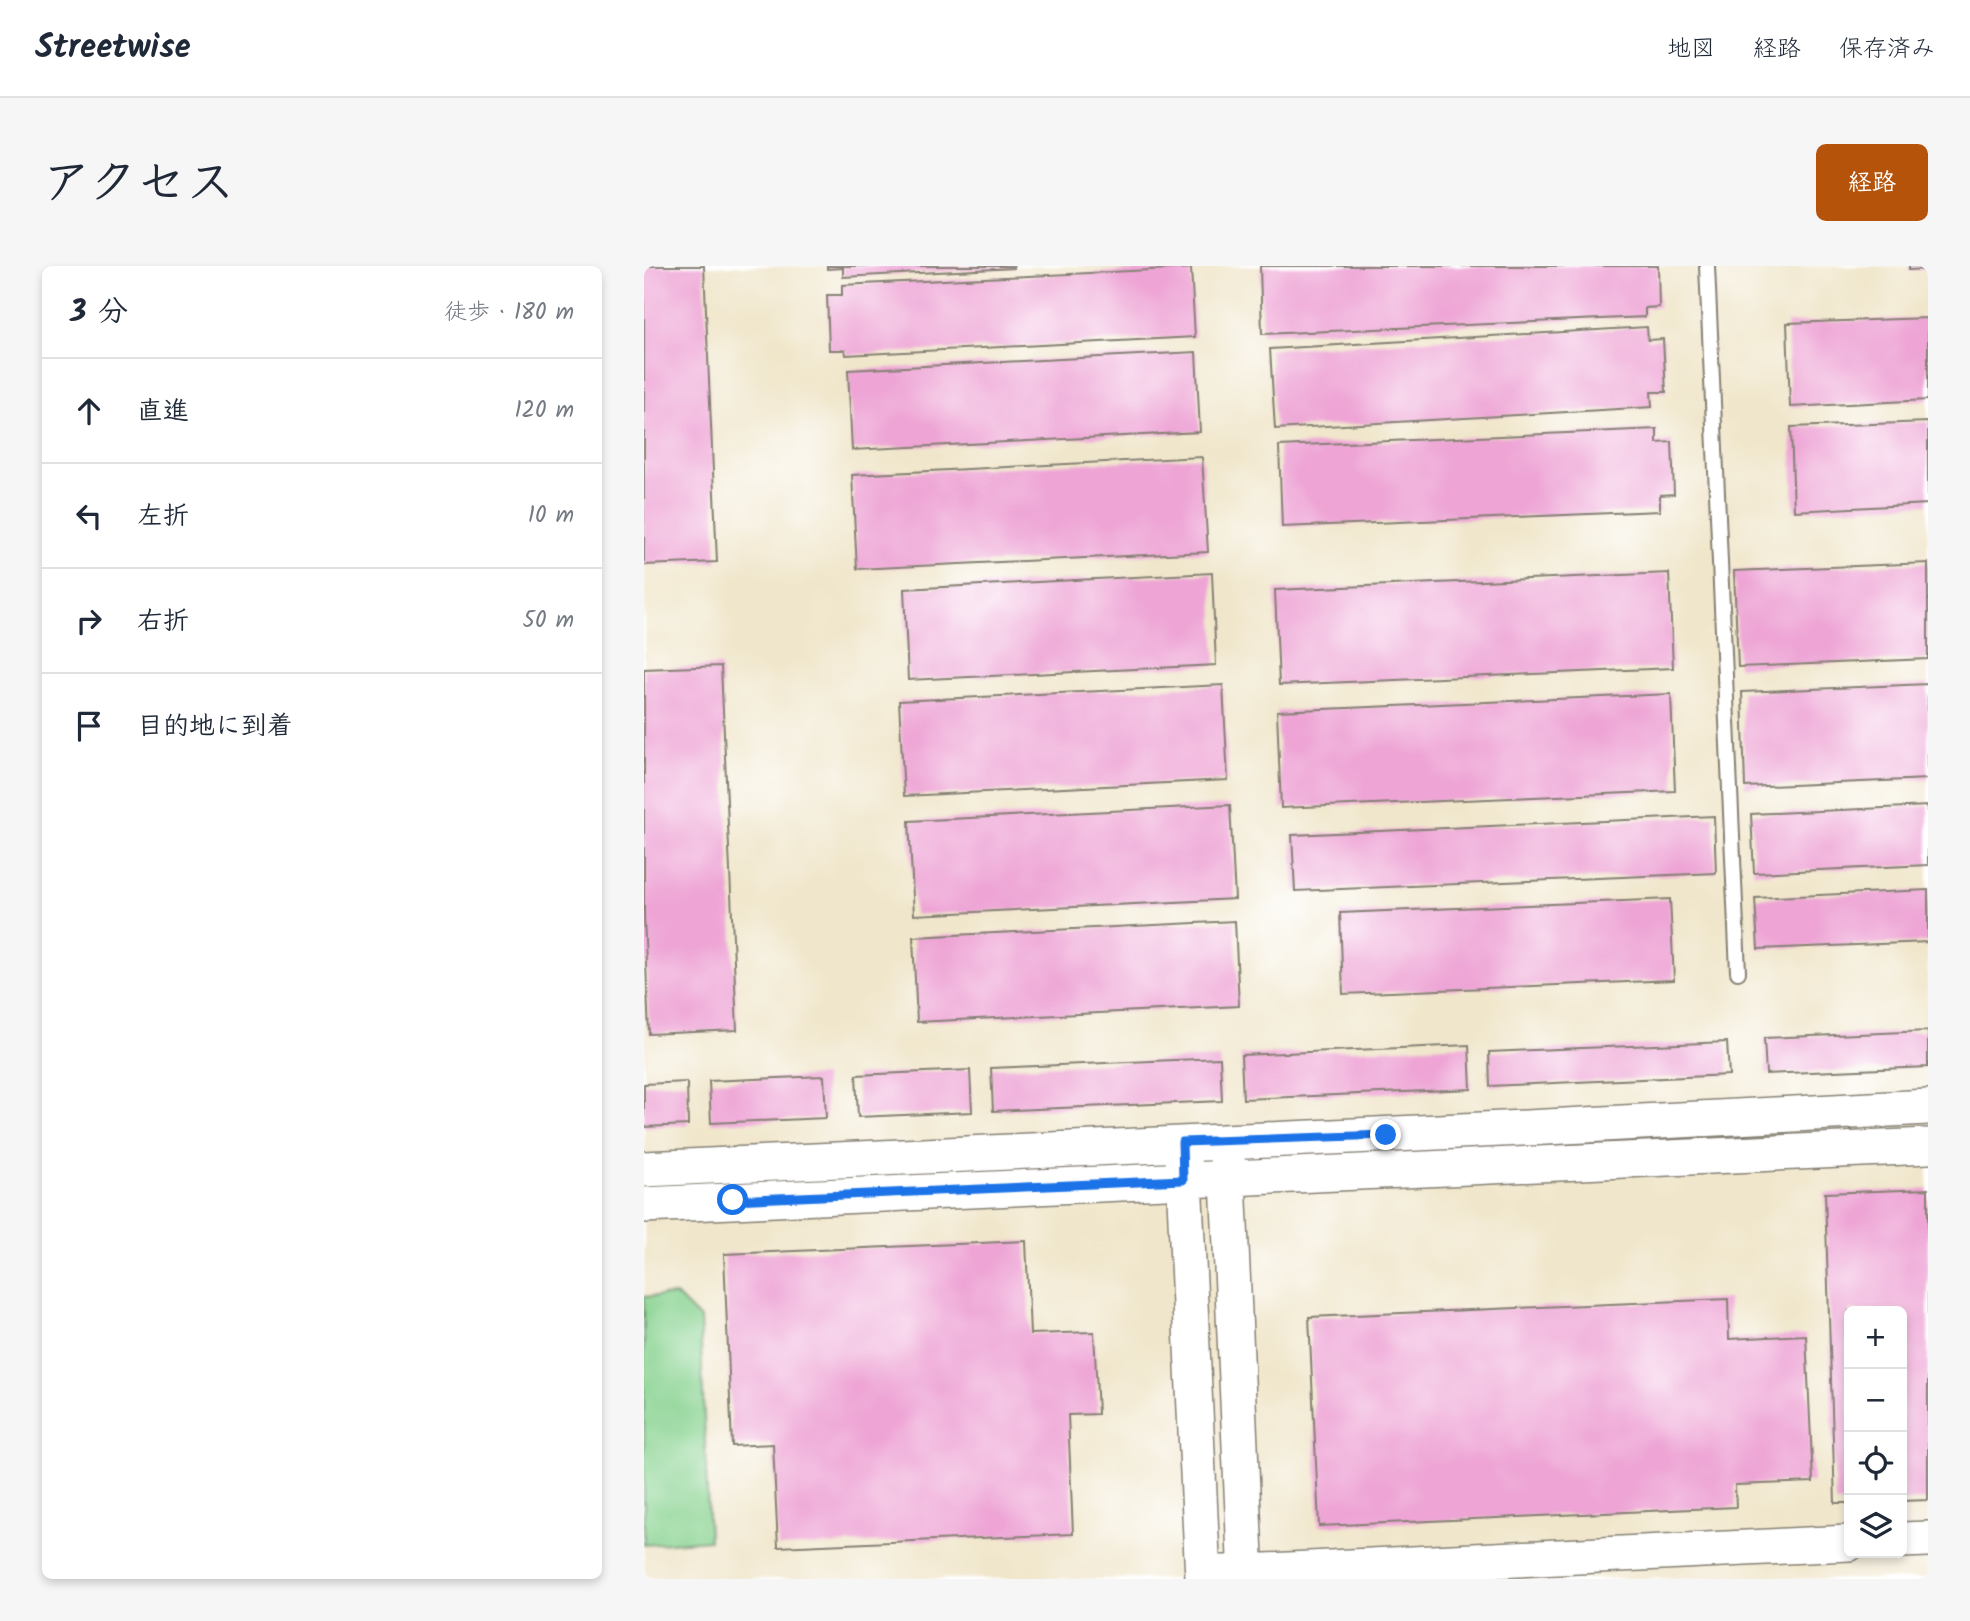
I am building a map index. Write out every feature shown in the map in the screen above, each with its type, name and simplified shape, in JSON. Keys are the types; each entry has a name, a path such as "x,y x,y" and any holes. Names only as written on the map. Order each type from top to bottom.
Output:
{"street":[{"path":"644,1168 1928,1107"},
{"path":"1226,1140 1246,1575"},
{"path":"1182,1142 1203,1576 1679,1565 1844,1544"},
{"path":"644,1205 1928,1146"},
{"path":"1907,1540 1928,1539"}],"lane":[{"path":"1707,266 1738,972"}],"green space":[{"path":"676,1295 700,1319 709,1540 644,1545 644,1297"}],"building":[{"path":"644,266 704,266 717,562 644,565"},
{"path":"827,266 1014,268 843,277 843,268 827,269"},
{"path":"1260,266 1658,266 1659,307 1645,308 1645,317 1262,334"},
{"path":"1909,266 1928,266 1928,269 1909,270"},
{"path":"1191,268 1195,337 846,355 845,350 829,350 827,295 842,295 842,285"},
{"path":"1928,318 1928,400 1790,407 1787,323"},
{"path":"1647,327 1648,340 1663,339 1666,392 1651,392 1652,407 1275,429 1270,349"},
{"path":"1196,352 1200,432 852,450 848,370"},
{"path":"1928,422 1928,504 1794,511 1791,427"},
{"path":"1657,429 1657,443 1672,442 1674,494 1660,495 1660,511 1282,527 1279,446"},
{"path":"1202,457 1208,552 857,569 852,475"},
{"path":"1928,563 1928,659 1738,667 1734,571"},
{"path":"1212,573 1216,665 908,680 904,589"},
{"path":"1669,573 1673,668 1279,685 1275,590"},
{"path":"721,666 737,1030 649,1034 644,916 644,669"},
{"path":"1928,684 1928,779 1745,787 1742,692"},
{"path":"1223,685 1228,780 904,796 899,701"},
{"path":"1671,694 1675,791 1281,808 1277,711"},
{"path":"1230,805 1235,899 914,915 909,821"},
{"path":"1928,806 1928,865 1754,873 1751,814"},
{"path":"1714,816 1716,873 1295,891 1292,835"},
{"path":"1928,890 1928,942 1758,949 1755,898"},
{"path":"1670,899 1674,980 1343,994 1340,913"},
{"path":"1235,921 1239,1006 917,1022 913,937"},
{"path":"1928,1031 1928,1067 1766,1074 1764,1038"},
{"path":"1727,1042 1729,1075 1490,1086 1489,1052"},
{"path":"1469,1045 1471,1089 1243,1099 1241,1055"},
{"path":"1220,1058 1222,1101 993,1111 991,1068"},
{"path":"970,1070 972,1112 858,1117 856,1075"},
{"path":"824,1076 826,1118 711,1123 709,1081"},
{"path":"687,1082 688,1125 644,1127 644,1084"},
{"path":"1928,1189 1928,1500 1907,1501 1907,1306 1844,1306 1844,1503 1835,1503 1825,1193"},
{"path":"1026,1241 1030,1334 1094,1332 1098,1414 1068,1415 1073,1534 778,1547 773,1444 732,1446 724,1254"},
{"path":"1728,1299 1729,1339 1806,1335 1813,1482 1735,1485 1736,1507 1319,1526 1309,1317"}],"route":[{"path":"733,1200 1183,1180 1182,1142 1386,1135"}]}
